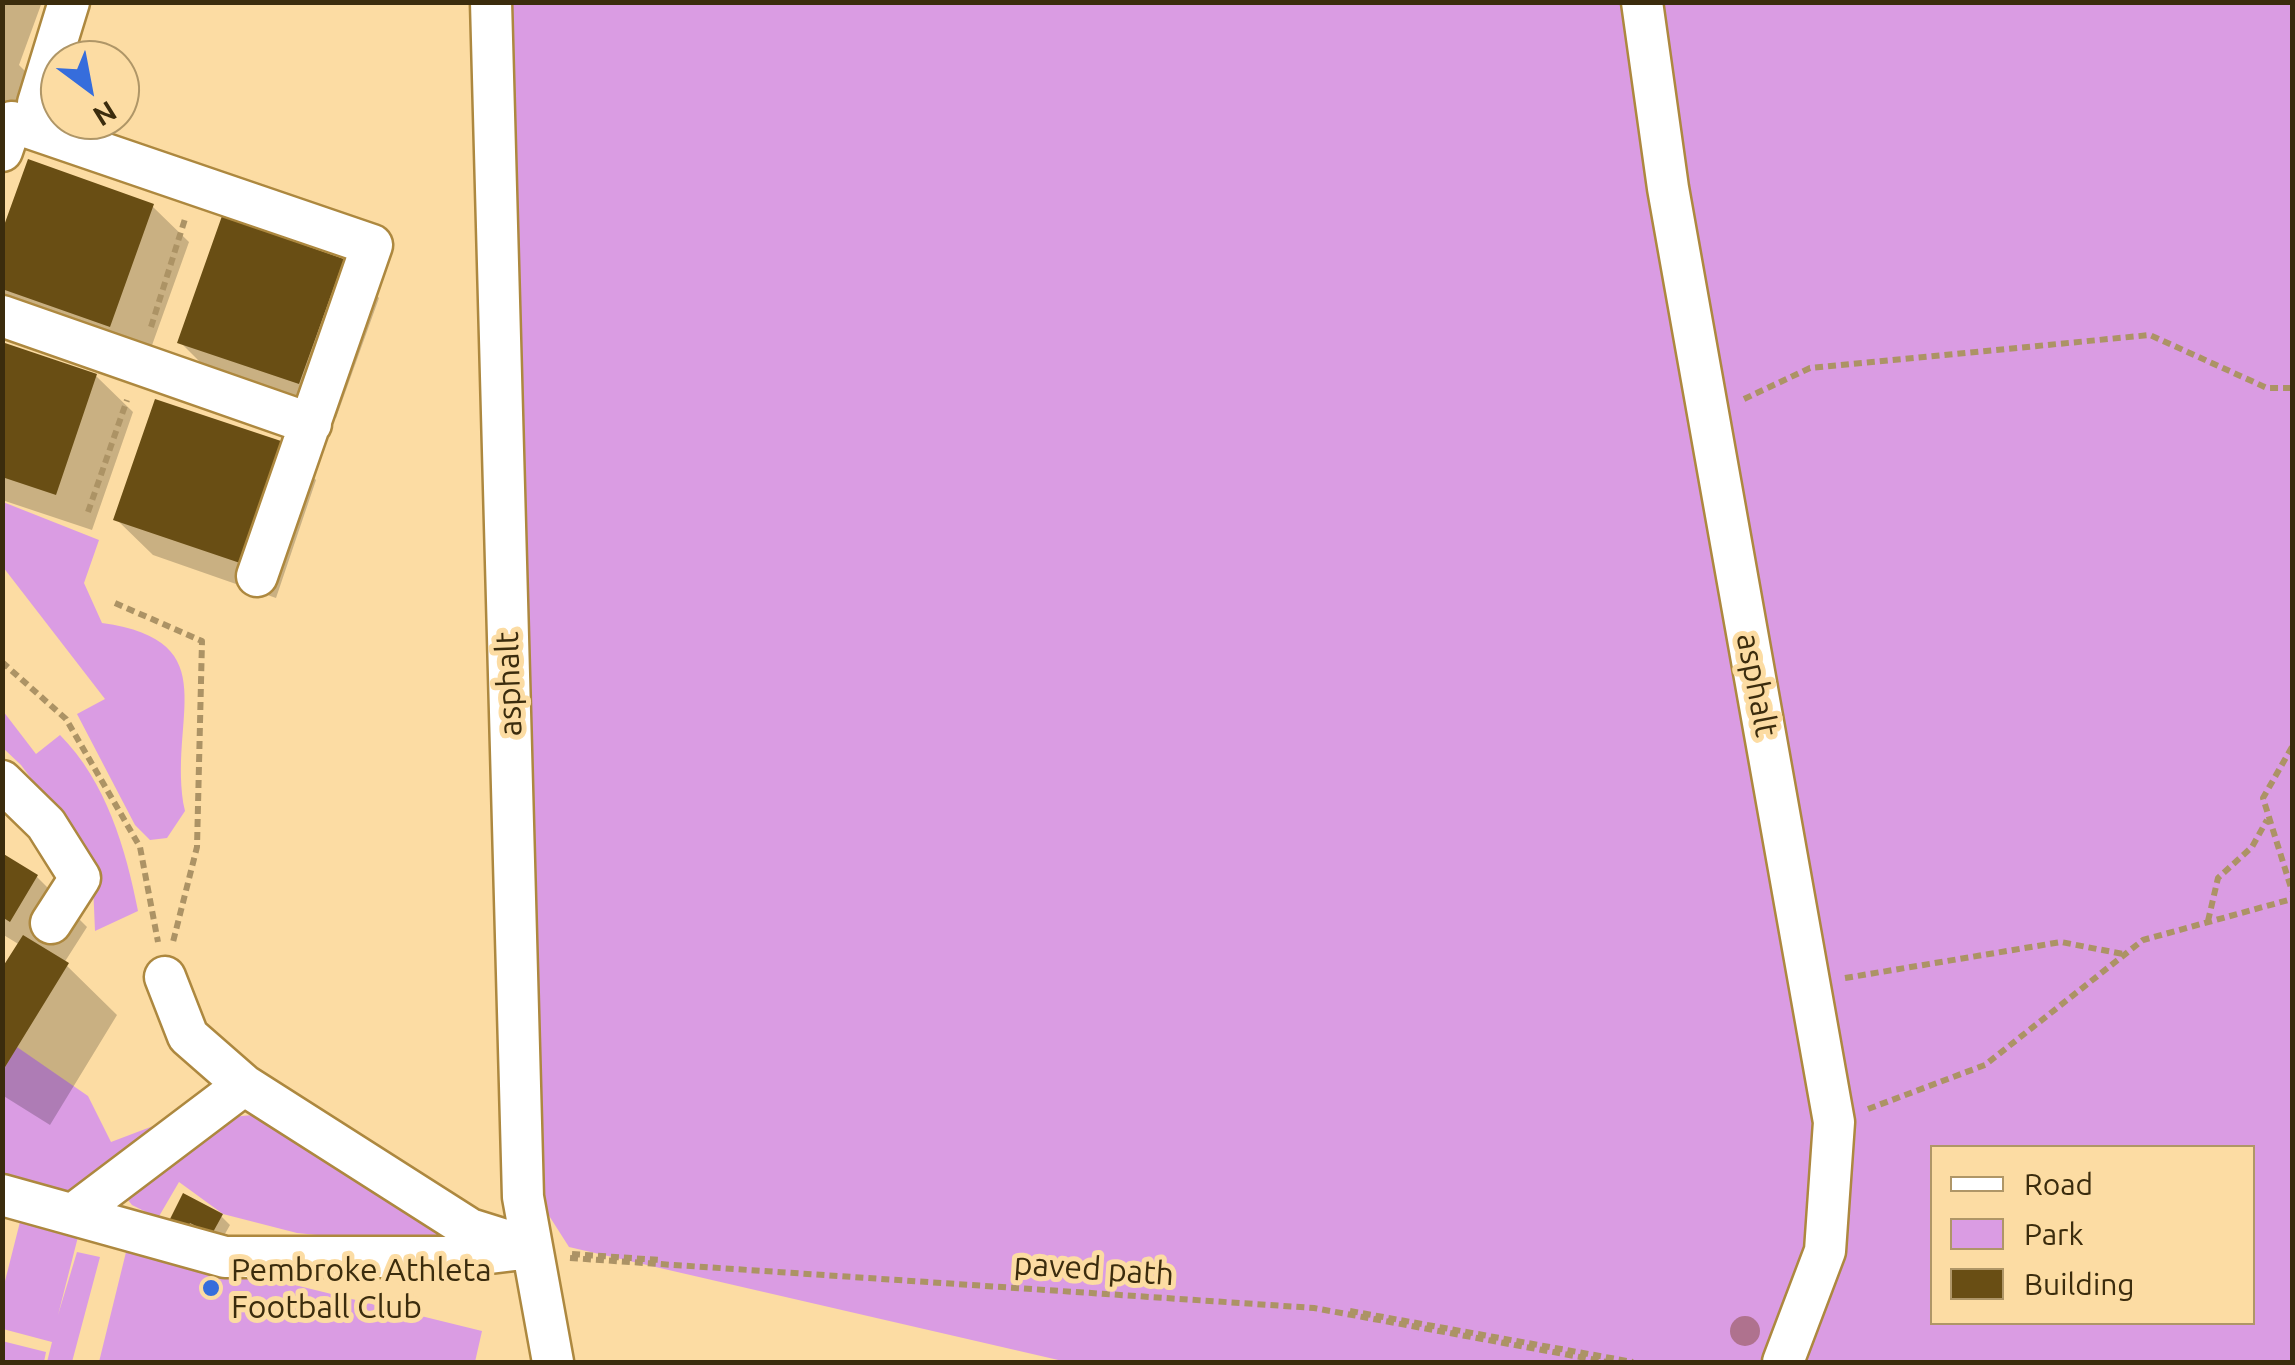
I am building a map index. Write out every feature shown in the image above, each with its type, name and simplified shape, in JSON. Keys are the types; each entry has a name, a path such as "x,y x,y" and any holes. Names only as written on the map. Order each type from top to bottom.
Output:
{"street":[{"path":"38,102 69,2"},
{"name":"asphalt","path":"491,2 523,1197 553,1362"},
{"name":"asphalt","path":"1642,2 1668,188 1834,1122 1825,1251 1783,1362"},
{"path":"2,150 12,122 372,245 257,576"},
{"path":"2,316 310,424"},
{"path":"2,781 46,824 80,878 52,923"},
{"path":"165,978 188,1036 244,1085 470,1229 532,1248"},
{"path":"76,1212 244,1085"},
{"path":"2,1195 76,1212 224,1257 457,1257 532,1248"}],"path":[{"path":"1708,416 1810,368 2150,334 2266,388 2292,388"},
{"path":"115,603 202,641 197,847 165,978"},
{"path":"2,662 66,719 140,846 165,978"},
{"path":"2292,748 2263,798 2292,891"},
{"path":"2208,921 2218,878 2252,847 2268,819"},
{"path":"1834,1122 1985,1065 2143,940 2292,899"},
{"path":"1809,984 2061,942 2125,955"},
{"path":"532,1248 1364,1312 1632,1362"},
{"name":"paved path","path":"574,1259 1314,1308 1607,1362"}],"green space":[{"path":"510,3 2292,3 2292,1362 1067,1362 569,1247 539,1200"},
{"path":"3,502 99,540 84,583 102,623 142,632 166,647 180,666 184,689 181,777 185,811 167,838 150,840 135,825 77,714 105,699 3,567"},
{"path":"3,711 36,754 60,735 90,773 120,840 138,911 95,931 92,860 21,765 3,748"},
{"path":"17,1047 88,1096 111,1142 177,1117 59,1199 3,1183 2,1072"},
{"path":"253,1115 452,1235 437,1247 297,1233 223,1214 179,1182 158,1218 132,1205 119,1189 209,1119"},
{"path":"22,1214 80,1229 58,1315 77,1252 100,1257 72,1362 47,1362 52,1342 3,1329 3,1289"},
{"name":"Pembroke Athleta Football Club","path":"128,1244 482,1331 475,1362 99,1362"},
{"path":"2,1341 46,1352 44,1362 3,1362"}],"building":[{"path":"28,159 154,204 110,327 2,289 2,231"},
{"path":"222,216 344,259 299,384 177,343"},
{"path":"2,342 97,374 56,495 2,477"},
{"path":"155,399 281,441 240,563 113,520"},
{"path":"2,853 38,875 10,922 2,917"},
{"path":"23,935 69,963 2,1072 2,968"},
{"path":"183,1193 223,1214 212,1234 190,1223 185,1233 167,1225"}],"place":[{"name":"Pembroke Athleta Football Club","path":"211,1288"}]}
